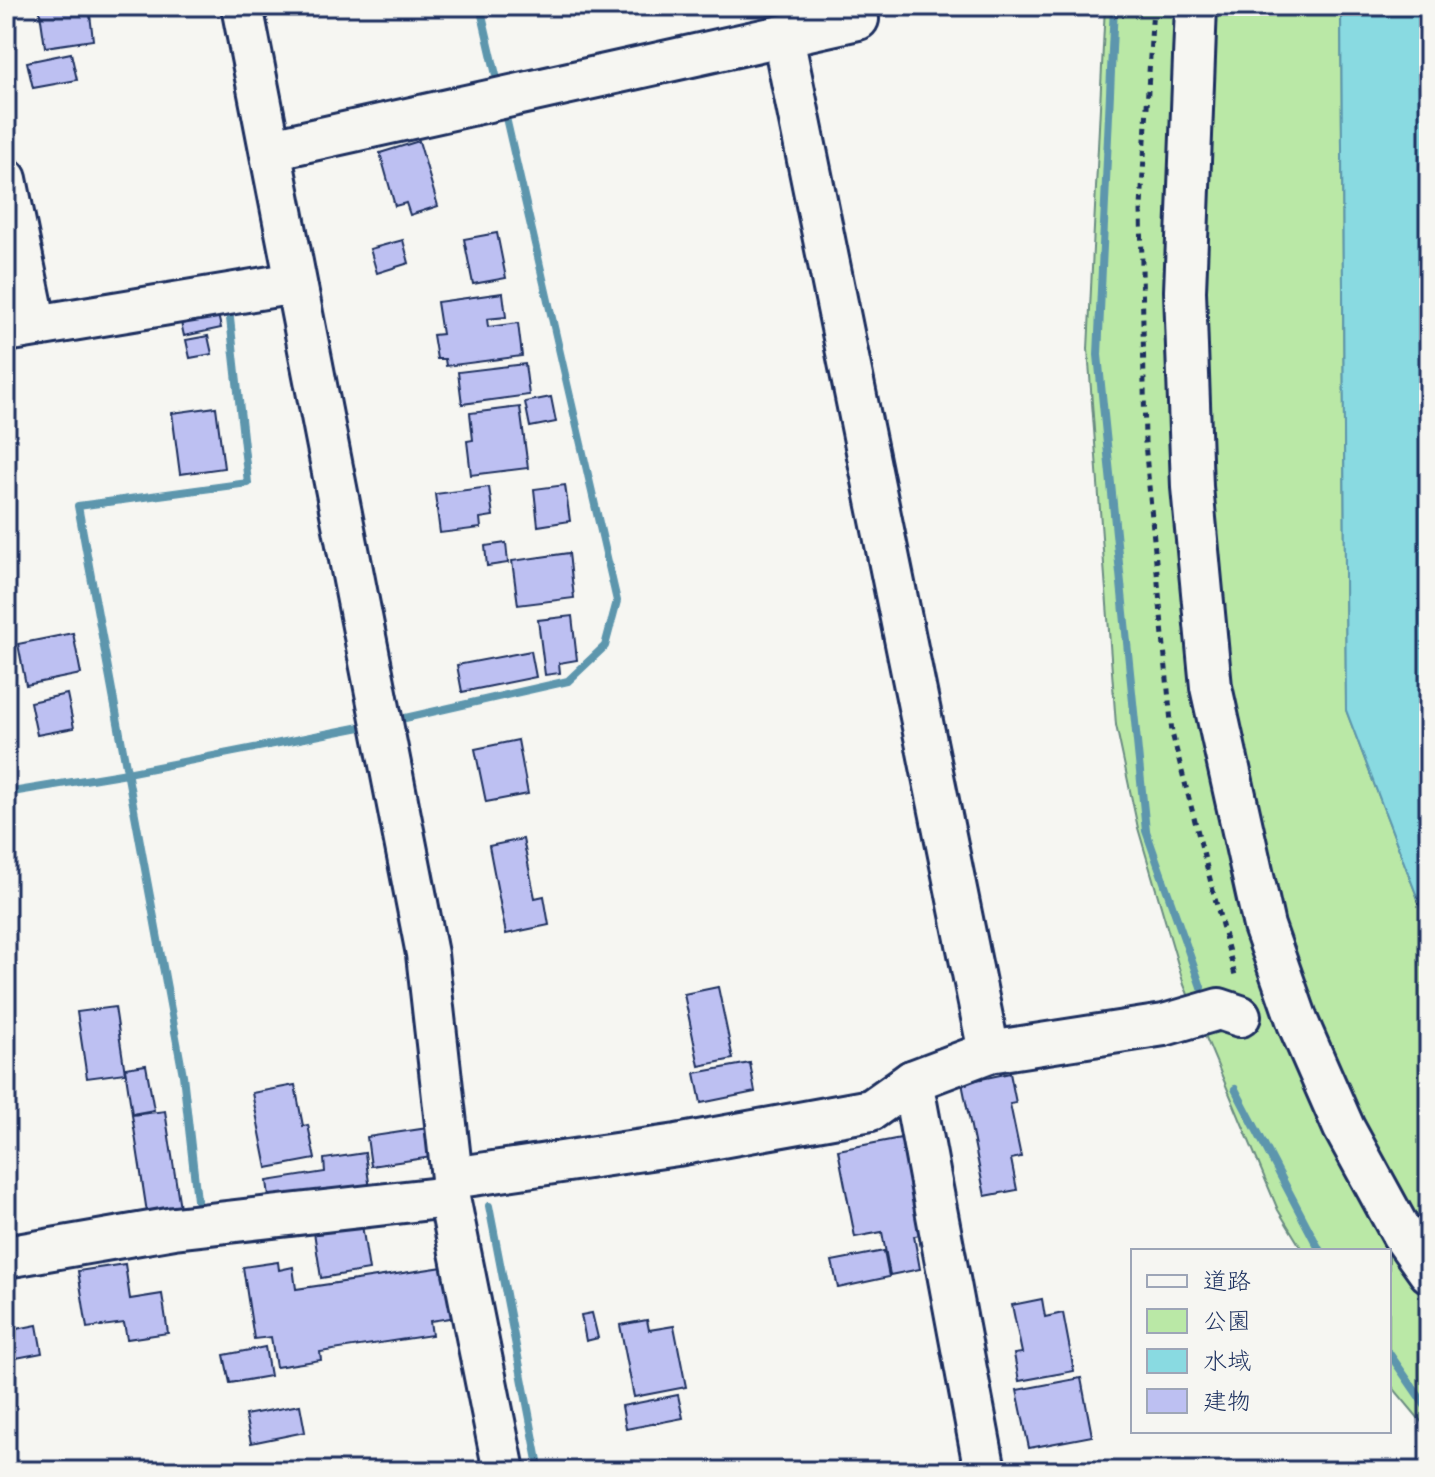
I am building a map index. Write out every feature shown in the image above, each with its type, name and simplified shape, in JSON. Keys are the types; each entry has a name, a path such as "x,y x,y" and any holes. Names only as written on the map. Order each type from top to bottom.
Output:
{"street":[{"path":"242,6 427,954 450,1188 504,1471"},
{"path":"272,149 858,19 855,6"},
{"path":"1196,6 1185,291 1192,487 1211,687 1264,926 1298,1023 1344,1128 1402,1234 1429,1272"},
{"path":"783,37 989,1052"},
{"path":"6,179 21,328 295,283"},
{"path":"6,1257 174,1228 450,1188 871,1110 912,1081 989,1052 1164,1025 1219,1009 1240,1016"},
{"path":"912,1081 985,1471"}],"green space":[{"path":"1105,6 1341,6 1346,710 1429,928 1429,1431 1391,1385 1391,1249 1302,1249 1278,1210 1184,985 1138,828 1116,725 1088,349"}],"water":[{"path":"1341,6 1429,6 1429,928 1346,710"}],"building":[{"path":"39,6 89,6 93,40 45,47"},
{"path":"71,53 77,80 33,88 27,62"},
{"path":"419,141 438,206 410,215 406,203 395,206 380,153"},
{"path":"497,233 506,278 473,284 464,239"},
{"path":"403,240 409,263 377,273 370,249"},
{"path":"503,293 506,317 487,319 488,327 518,323 522,356 446,366 445,359 437,359 433,335 442,334 437,302"},
{"path":"217,310 221,328 184,336 180,318"},
{"path":"208,336 212,354 190,358 186,340"},
{"path":"525,364 529,395 462,404 458,372"},
{"path":"551,397 556,422 530,427 525,402"},
{"path":"216,407 224,468 180,474 172,413"},
{"path":"520,407 528,468 471,475 467,441 473,440 470,413"},
{"path":"565,485 570,521 538,526 534,489"},
{"path":"489,487 493,516 480,518 481,528 440,533 435,494"},
{"path":"506,543 508,563 487,566 485,546"},
{"path":"569,553 574,598 518,605 512,561"},
{"path":"572,616 577,660 559,663 560,673 545,675 538,620"},
{"path":"73,633 81,674 26,685 18,644"},
{"path":"531,651 536,677 462,692 457,665"},
{"path":"67,694 74,728 37,735 30,702"},
{"path":"518,740 528,794 486,802 475,749"},
{"path":"523,839 535,898 544,896 549,925 506,934 489,846"},
{"path":"718,987 733,1059 699,1066 684,994"},
{"path":"115,1007 125,1073 87,1078 77,1012"},
{"path":"750,1063 755,1092 701,1103 695,1073"},
{"path":"146,1065 154,1110 132,1114 125,1068"},
{"path":"1010,1073 1016,1103 1010,1104 1021,1157 1011,1159 1017,1190 985,1196 962,1083"},
{"path":"295,1085 303,1126 308,1125 315,1159 267,1168 252,1093"},
{"path":"165,1111 181,1214 148,1219 132,1115"},
{"path":"428,1128 432,1157 371,1166 367,1137"},
{"path":"901,1138 921,1235 914,1236 920,1269 890,1275 882,1232 855,1237 838,1150"},
{"path":"365,1153 370,1190 270,1204 267,1181 325,1172 324,1159"},
{"path":"362,1225 369,1270 321,1278 314,1232"},
{"path":"884,1251 889,1277 838,1288 832,1261"},
{"path":"278,1262 279,1270 293,1267 296,1289 450,1266 457,1317 430,1321 432,1335 320,1352 321,1360 276,1367 271,1337 254,1339 243,1267"},
{"path":"125,1264 130,1299 162,1294 168,1333 127,1339 124,1323 87,1328 78,1271"},
{"path":"1042,1299 1045,1317 1063,1313 1074,1371 1019,1381 1014,1354 1022,1353 1012,1305"},
{"path":"592,1313 598,1338 586,1341 581,1315"},
{"path":"647,1320 649,1330 674,1326 686,1387 634,1397 620,1325"},
{"path":"37,1325 42,1353 6,1360 6,1331"},
{"path":"265,1347 270,1376 230,1383 224,1355"},
{"path":"1081,1378 1092,1436 1029,1448 1017,1390"},
{"path":"678,1395 683,1418 626,1429 622,1406"},
{"path":"300,1405 305,1432 251,1443 245,1415"}],"waterway":[{"path":"480,6 499,88"},
{"path":"1114,6 1098,355 1146,831 1201,987"},
{"path":"392,721 568,681 605,646 617,601 504,109"},
{"path":"197,1200 183,1075 78,506 248,483 229,309"},
{"path":"6,793 127,773 371,725"},
{"path":"1235,1089 1319,1249"},
{"path":"489,1206 540,1471"},
{"path":"1391,1356 1429,1411"}]}
